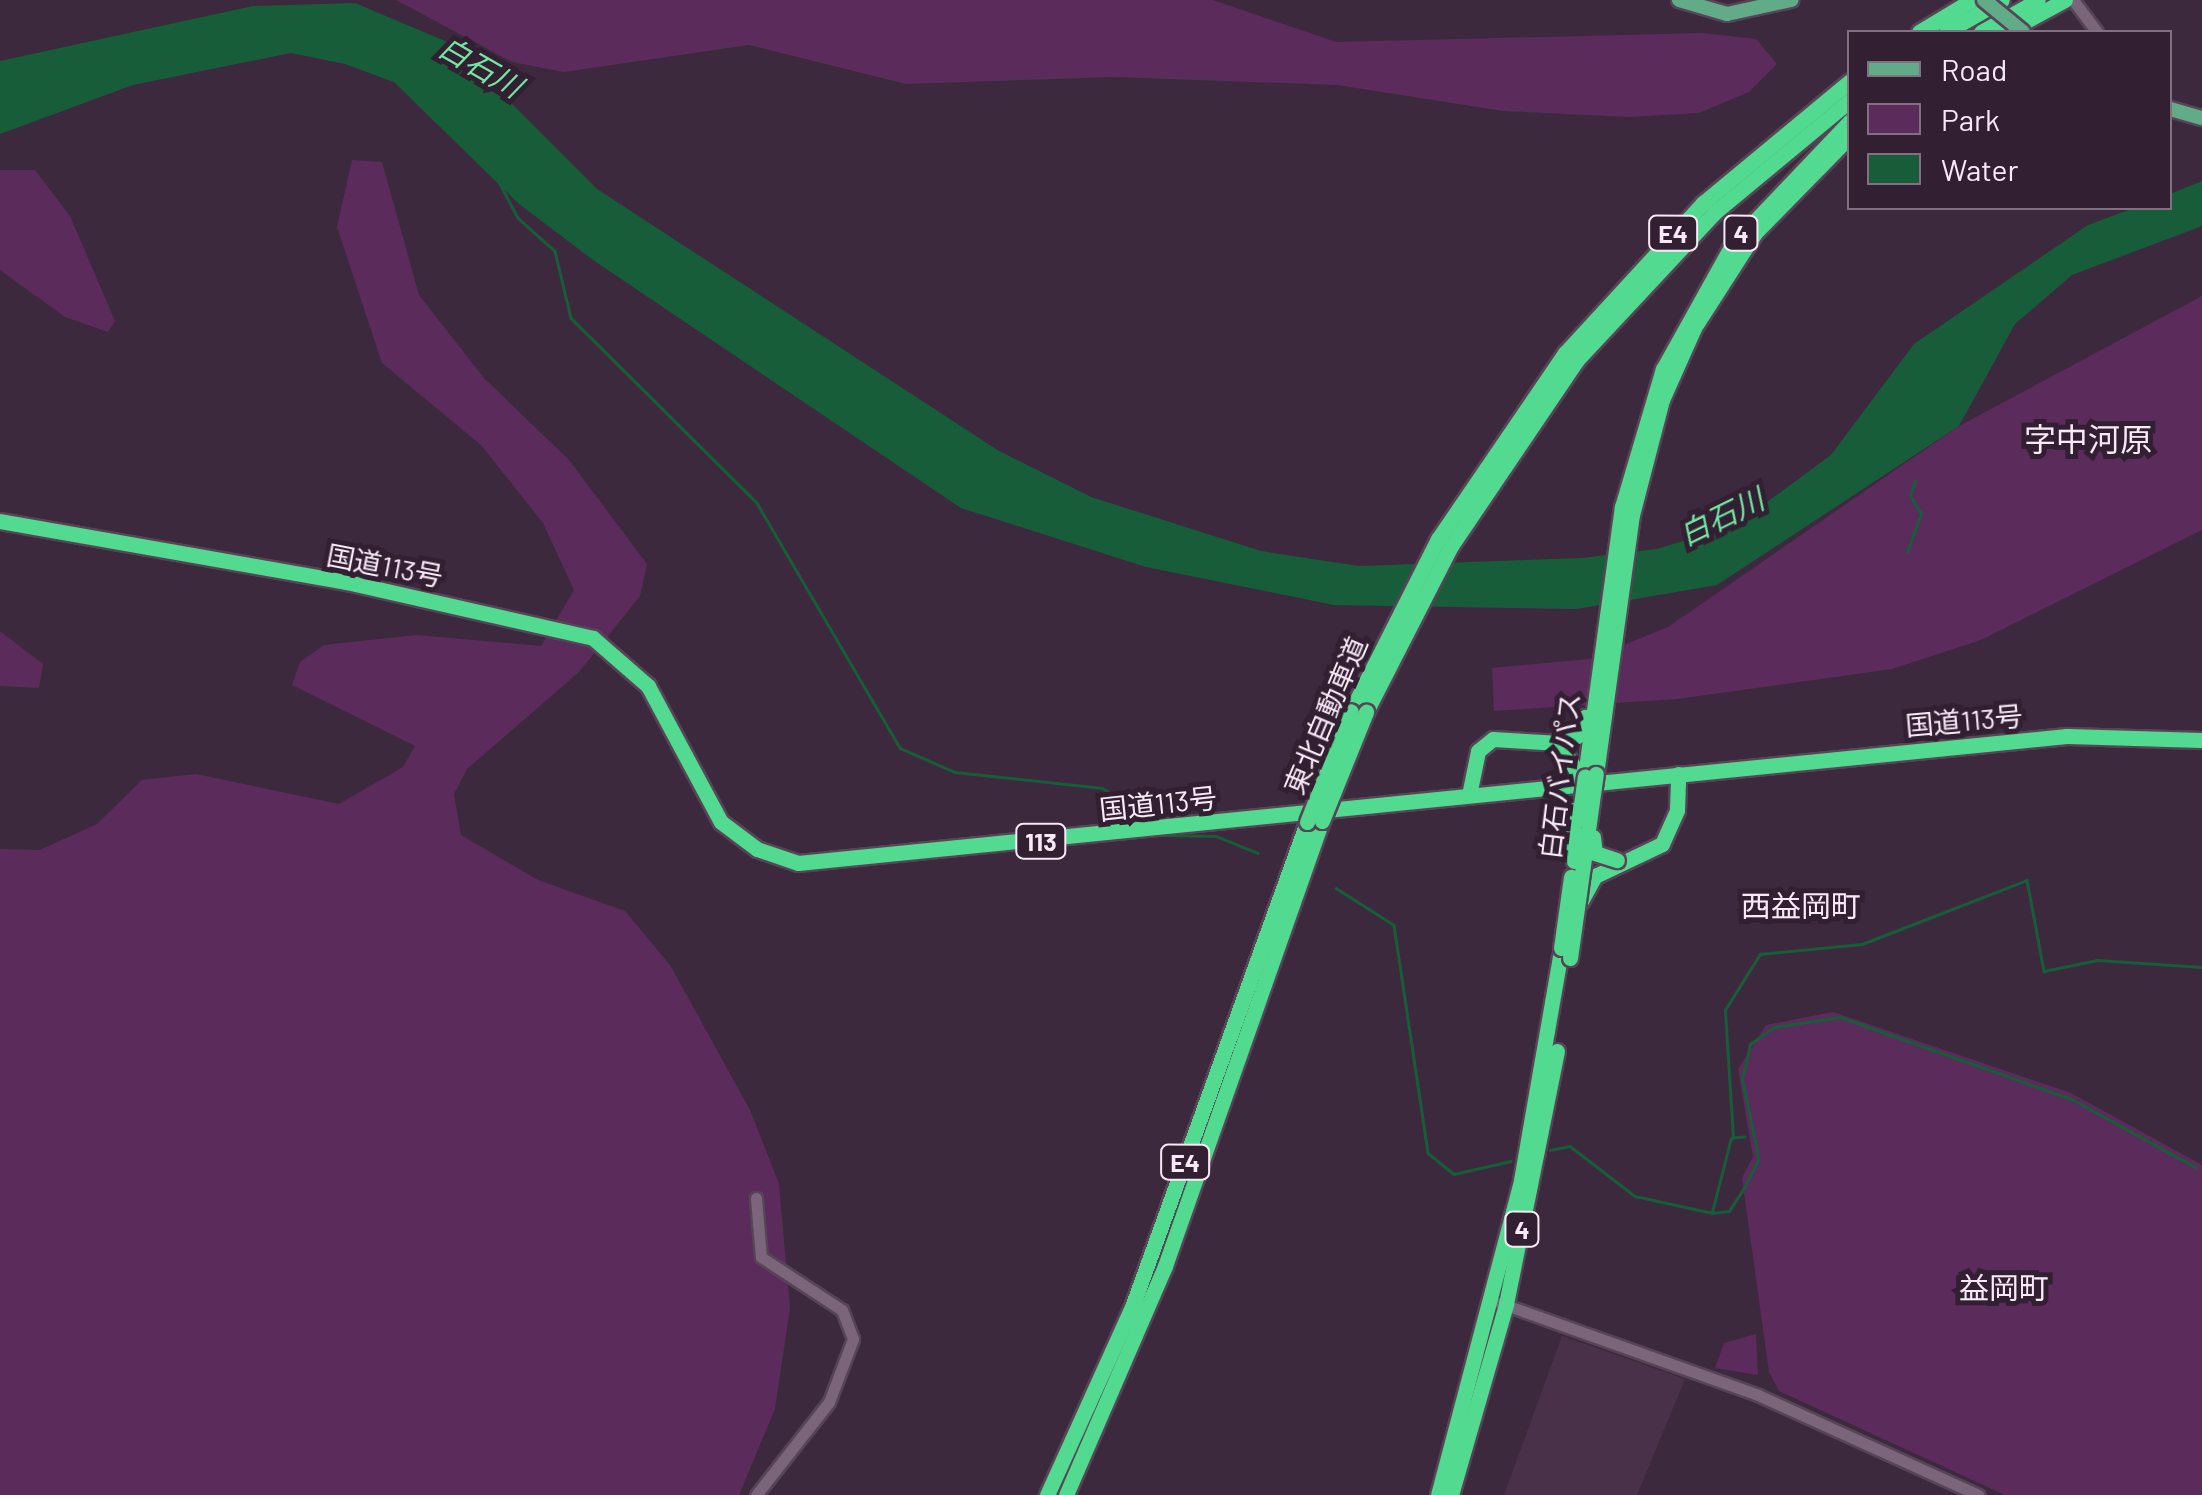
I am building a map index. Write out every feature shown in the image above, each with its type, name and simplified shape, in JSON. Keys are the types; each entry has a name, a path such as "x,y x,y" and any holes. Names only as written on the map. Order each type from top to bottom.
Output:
{"highway":[{"path":"1922,30 1972,0"},
{"path":"1950,30 2002,0"},
{"path":"1985,30 2038,0"},
{"path":"2010,30 2065,0"},
{"name":"東北自動車道","path":"1047,1495 1132,1307 1314,822 1404,600 1530,411 1654,250 1847,84"},
{"name":"東北自動車道","path":"1530,411 1670,255 1847,103"},
{"name":"白石バイパス","path":"1452,1495 1499,1302 1565,958 1578,910 1594,710 1622,507 1670,368 1732,246 1847,124"},
{"name":"白石バイパス","path":"1565,958 1574,861 1600,741 1594,710 1632,515 1670,368 1755,233 1847,139"},
{"name":"国道113号","path":"0,521 366,586 593,638 648,686 721,822 756,850 798,863 2067,736 2202,740"},
{"path":"1469,795 1484,743 1559,743 1582,730 1594,710"},
{"path":"1559,743 1574,752 1590,775 1595,853 1623,861"},
{"path":"1578,910 1596,876 1670,834 1678,774"},
{"name":"東北自動車道","path":"1066,1495 1158,1284 1314,822"},
{"name":"白石バイパス","path":"1438,1495 1499,1302"}],"main road":[{"path":"1679,0 1727,14 1791,0"},
{"path":"1984,0 2022,30"},
{"path":"2172,110 2202,118"}],"street":[{"path":"2074,0 2096,30"},
{"path":"756,1198 760,1257 842,1310 853,1340 829,1402 756,1495"},
{"path":"1499,1302 1758,1395 1978,1495"}],"shaded area":[{"path":"1562,1336 1685,1379 1637,1495 1504,1495"}],"green space":[{"path":"396,0 1213,0 1336,42 1702,33 1756,39 1777,64 1749,92 1699,113 1629,117 1503,111 1337,85 1114,77 906,84 749,45 564,72 512,62"},
{"path":"352,160 382,162 419,295 484,378 569,460 647,564 640,596 579,672 467,769 454,794 461,835 538,880 625,911 670,965 750,1110 779,1184 790,1308 775,1409 739,1495 0,1495 0,849 40,850 97,824 142,780 196,774 339,804 403,767 415,746 292,685 300,662 324,645 417,635 541,646 574,590 543,523 481,445 382,363 337,227"},
{"path":"0,170 35,170 70,216 115,321 108,332 65,317 0,270"},
{"path":"2202,296 2202,530 1981,640 1892,669 1677,699 1494,711 1492,668 1589,659 1668,627 1959,426"},
{"path":"0,631 43,664 39,688 0,686"},
{"path":"1833,1012 2071,1093 2202,1165 2202,1495 2005,1495 1779,1391 1769,1372 1742,1178 1753,1157 1738,1069 1766,1025"},
{"path":"1756,1334 1758,1375 1715,1368 1724,1343"}],"water":[{"path":"355,3 452,44 597,189 999,451 1091,497 1261,551 1359,566 1582,558 1657,549 1736,525 1831,455 1914,344 2088,225 2129,210 2172,210 2172,193 2202,181 2202,226 2072,275 2015,324 1959,426 1717,585 1577,609 1334,605 1146,567 961,508 593,260 519,204 394,82 345,64 291,53 133,85 0,134 0,61 253,6"}],"waterway":[{"path":"498,180 518,218 555,251 571,318 757,503 900,748 955,772 1102,788 1160,819"},
{"path":"1907,552 1921,514 1910,496 1915,481"},
{"path":"1162,835 1216,836 1258,853"},
{"path":"1745,1137 1733,1138 1725,1010 1760,954 1862,944 2027,880 2044,971 2097,960 2202,967"},
{"path":"1336,888 1394,925 1428,1153 1454,1174 1511,1161"},
{"path":"1754,1137 1742,1079 1750,1044 1774,1027 1840,1017 2072,1099 2195,1167"},
{"path":"1712,1212 1731,1138"},
{"path":"1550,1150 1570,1146 1635,1196 1712,1213 1729,1211 1744,1188 1758,1161 1755,1140"}],"district":[{"name":"字中河原","path":"2088,438"},
{"name":"西益岡町","path":"1801,905"},
{"name":"益岡町","path":"2004,1287"}],"water label":[{"name":"白石川","path":"481,66"},
{"name":"白石川","path":"1721,516"}]}
